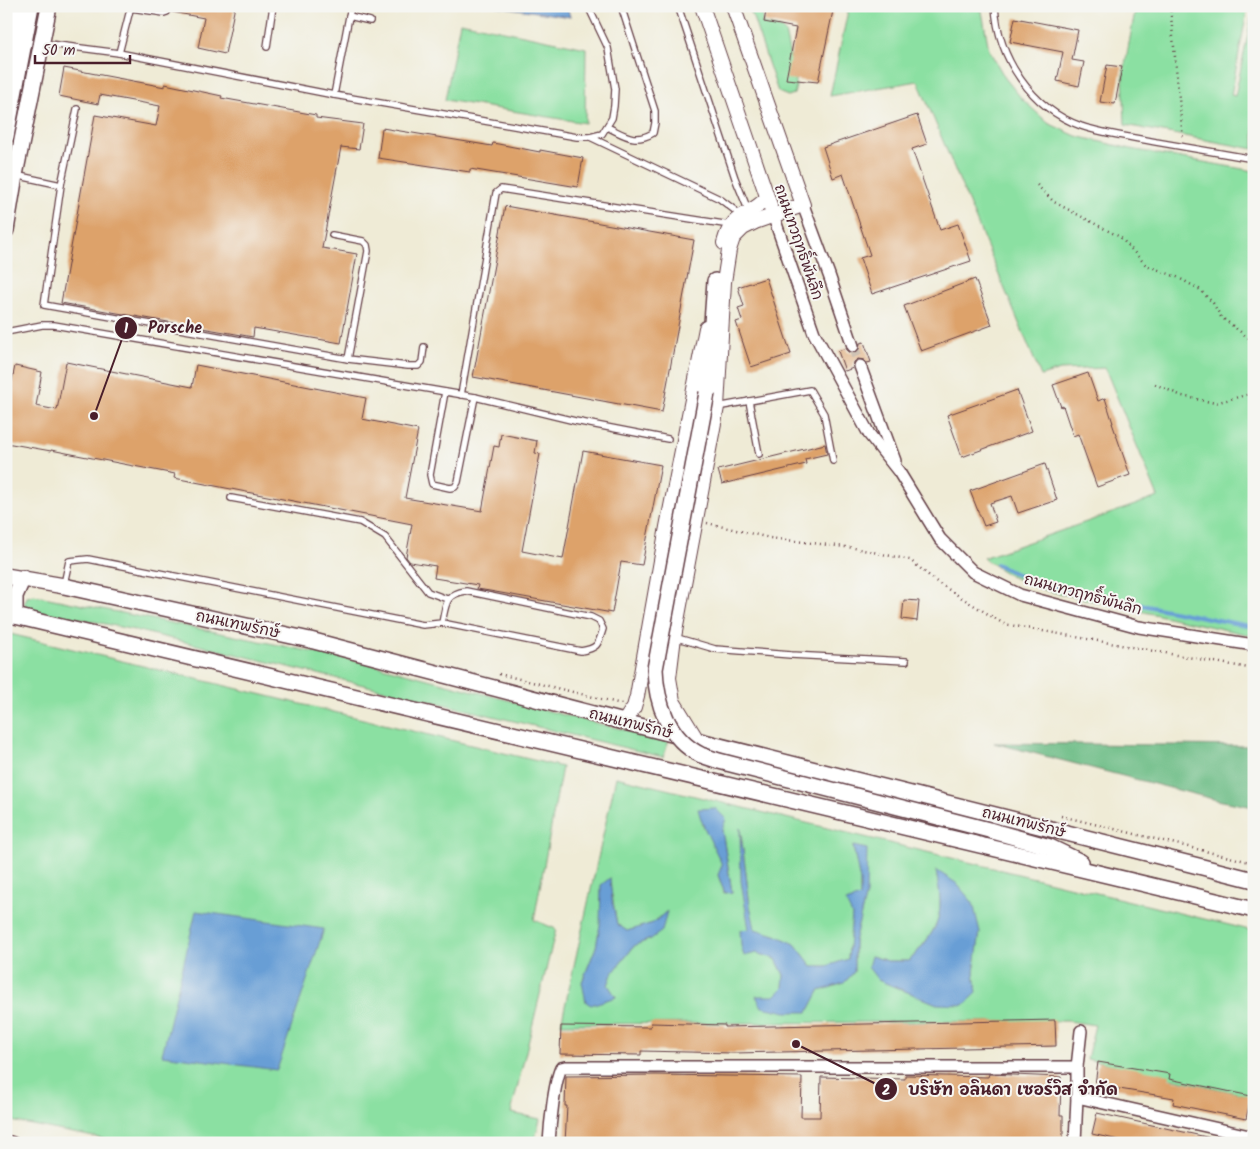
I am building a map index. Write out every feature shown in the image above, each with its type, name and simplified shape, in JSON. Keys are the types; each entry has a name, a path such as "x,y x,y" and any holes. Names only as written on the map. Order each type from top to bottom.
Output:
{"highway":[{"path":"6,69 17,6"}],"main road":[{"path":"6,136 31,6"},
{"path":"6,230 15,175 50,6"},
{"path":"715,281 707,393 655,668 655,686 661,709 670,726 683,742 694,750 720,761 1050,847 1108,875"},
{"name":"ถนนเทพรักษ์","path":"6,576 64,586 310,640 624,722 1254,880"},
{"path":"11,616 15,596 23,578"},
{"name":"ถนนเทพรักษ์","path":"11,616 1254,910"}],"street":[{"name":"ถนนเทวฤทธิ์พันลึก","path":"702,6 814,333 869,434 899,472 940,539 973,572 1020,595 1130,624 1254,645"},
{"name":"ถนนเทวฤทธิ์พันลึก","path":"733,6 853,346"},
{"path":"624,722 634,707 640,679 667,527 715,281 726,238 740,217 760,206 767,198"},
{"path":"697,740 673,701 668,678 717,408 724,282 729,250 733,238 743,228 803,205"},
{"name":"ถนนเทวฤทธิ์พันลึก","path":"860,366 899,472"},
{"path":"640,679 647,690 653,691 664,685 668,678"},
{"path":"1075,1143 1076,1067 1081,1031"},
{"path":"549,1143 557,1085 560,1071 565,1067 1076,1067"},
{"path":"1077,1097 1254,1137"},
{"path":"6,1142 14,1143"}],"lane":[{"path":"119,53 131,7 164,14 167,12 168,6"},
{"path":"266,47 273,6"},
{"path":"334,95 351,6"},
{"path":"42,43 119,53 334,95 577,137 590,137 602,134 612,118 615,89 608,48 588,6"},
{"path":"606,127 636,140 645,138 653,133 655,123 655,112 621,6"},
{"path":"678,6 735,178 740,217"},
{"path":"995,6 998,27 1010,64 1044,105 1063,118 1081,126 1113,134 1254,159"},
{"path":"349,16 370,21"},
{"path":"77,109 61,185 44,305 348,359 414,367 422,362 424,347"},
{"path":"590,137 720,199 740,217"},
{"path":"15,175 61,185"},
{"path":"461,395 496,193 502,189 740,217"},
{"path":"332,235 363,241 368,245 348,359"},
{"path":"6,332 42,325 54,325 474,397 575,421 668,440"},
{"path":"717,408 810,390 824,414 833,460"},
{"path":"446,392 430,475 432,484 450,488 458,482 474,397"},
{"path":"749,401 759,454"},
{"path":"231,498 360,522 385,537 428,592 447,599"},
{"path":"64,586 69,561 88,559 423,625 442,623 581,650 593,649 598,644 603,629 599,621 590,617 466,591 456,593 447,599 442,623"},
{"path":"674,637 715,649 906,661"}],"path":[{"path":"1170,6 1184,147"},
{"path":"1038,185 1054,202 1120,237 1146,265 1177,277 1199,289 1213,303 1221,317 1254,342"},
{"path":"1155,384 1182,396 1215,403 1254,393"},
{"path":"696,520 770,538 854,548 910,560 938,583 1004,624 1254,669"}],"green space":[{"path":"749,6 764,6 762,24 781,28 785,32 796,86 794,94 788,96 778,92"},
{"path":"849,6 981,6 989,50 1005,78 1022,99 1048,123 1076,136 1131,149 1254,171 1254,636 1044,590 1010,576 983,558 1158,497 1105,368 1060,370 1041,376 918,81 830,96"},
{"path":"1136,6 1248,6 1231,95 1235,96 1254,6 1254,149 1125,125 1123,75"},
{"path":"460,22 586,48 585,123 445,100"},
{"path":"34,595 367,663 587,721 669,740 663,757 139,631 62,615 30,611 24,604 27,597"},
{"path":"6,633 562,767 534,920 556,929 511,1113 540,1119 534,1143 125,1143 6,1120"},
{"path":"994,743 1254,746 1254,807 1217,800"},
{"path":"616,777 1254,931 1254,1097 1087,1059 1095,1025 1068,1021 561,1024","holes":["702,824 722,830 732,892 724,893 718,875 723,866","741,834 755,930 775,935 795,944 812,966 827,966 848,959 852,915 860,897 860,881 853,846 866,894 854,942 854,972 844,983 819,991 808,1012 775,996 783,988 784,975 776,959 757,953 740,930 749,930","936,871 980,932 974,972 977,993 937,1004 878,980 871,956 888,961 909,961 922,946 938,921 940,898","609,879 617,924 627,931 653,923 666,912 651,939 635,945 612,974 608,985 616,997 604,1000 582,982 596,947"]}],"water":[{"path":"497,6 567,6 570,17"},
{"path":"715,808 726,819 722,830 732,892 725,893 718,875 722,865 698,809"},
{"path":"740,828 750,906 755,929 795,944 812,966 827,966 848,959 852,915 846,902 860,897 860,881 853,846 867,849 866,894 854,942 854,972 844,983 819,991 808,1012 786,1012 762,1007 756,996 775,996 783,988 784,975 776,959 757,953 744,956 741,946 740,930 749,929 741,881"},
{"path":"936,870 956,883 973,903 980,932 974,972 977,993 964,1005 937,1004 878,980 868,967 871,956 888,961 909,961 927,940 938,921 940,910"},
{"path":"610,878 617,924 627,931 653,923 667,911 662,931 651,939 635,945 612,974 608,985 616,997 591,1005 586,1002 582,982 596,947 600,925 601,885"},
{"path":"196,911 324,929 277,1070 162,1055"}],"building":[{"path":"173,6 235,6 225,54 198,48 204,18 172,12"},
{"path":"767,6 834,6 818,82 786,79 796,28 764,22"},
{"path":"1015,18 1078,30 1072,60 1084,62 1079,86 1057,81 1063,52 1010,42"},
{"path":"1107,65 1122,67 1115,104 1100,102"},
{"path":"64,68 165,87 165,84 222,96 221,98 316,115 316,118 363,124 359,149 341,147 322,248 357,254 341,343 254,328 253,337 61,303 95,115 156,126 160,106 100,95 98,104 59,96"},
{"path":"917,115 927,144 912,149 940,230 958,224 971,261 872,294 860,258 870,255 843,174 833,178 823,147"},
{"path":"382,128 492,146 493,143 540,152 540,150 583,158 578,187 470,169 470,172 378,158"},
{"path":"505,206 694,240 662,412 473,377"},
{"path":"766,278 791,354 751,367 736,322 742,320 738,308 744,306 738,287"},
{"path":"975,279 992,325 921,351 904,306"},
{"path":"864,342 871,362 867,363 864,360 858,359 854,362 853,368 845,371 838,351 846,348 848,352 855,353 859,351 860,343"},
{"path":"66,362 192,387 196,365 366,398 362,419 418,430 405,498 482,511 494,446 499,447 501,434 537,441 535,453 540,454 522,551 563,559 583,451 661,465 642,565 621,562 612,613 477,589 478,585 434,578 436,566 410,562 406,557 412,524 174,478 175,474 6,443 6,409 15,366 42,372 36,406 57,410"},
{"path":"1088,373 1098,401 1105,398 1130,475 1097,487 1078,434 1073,436 1063,406 1061,407 1053,385"},
{"path":"1017,390 1032,431 962,457 947,415"},
{"path":"825,444 827,454 805,459 806,464 722,484 718,470"},
{"path":"1045,464 1057,500 1018,513 1012,496 990,503 996,522 984,526 970,491"},
{"path":"904,600 919,601 917,621 902,619"},
{"path":"1055,1020 1056,1046 734,1053 641,1051 641,1055 560,1054 561,1026 650,1027 651,1023 725,1025 725,1027"},
{"path":"1098,1062 1170,1074 1169,1079 1251,1096 1246,1119 1173,1104 1174,1098 1095,1085"},
{"path":"989,1074 1061,1077 1060,1115 1063,1115 1063,1143 565,1143 566,1076 802,1077 801,1117 820,1117 821,1077 905,1079 905,1075 988,1077"},
{"path":"1097,1113 1211,1138 1211,1143 1132,1143 1092,1134"}],"waterway":[{"path":"996,564 1031,581 1254,627"}],"tunnel":[{"path":"853,346 860,366"}],"place":[{"name":"Porsche","path":"94,416"},
{"name":"บริษัท อลินดา เซอร์วิส จำกัด","path":"796,1044"}]}
